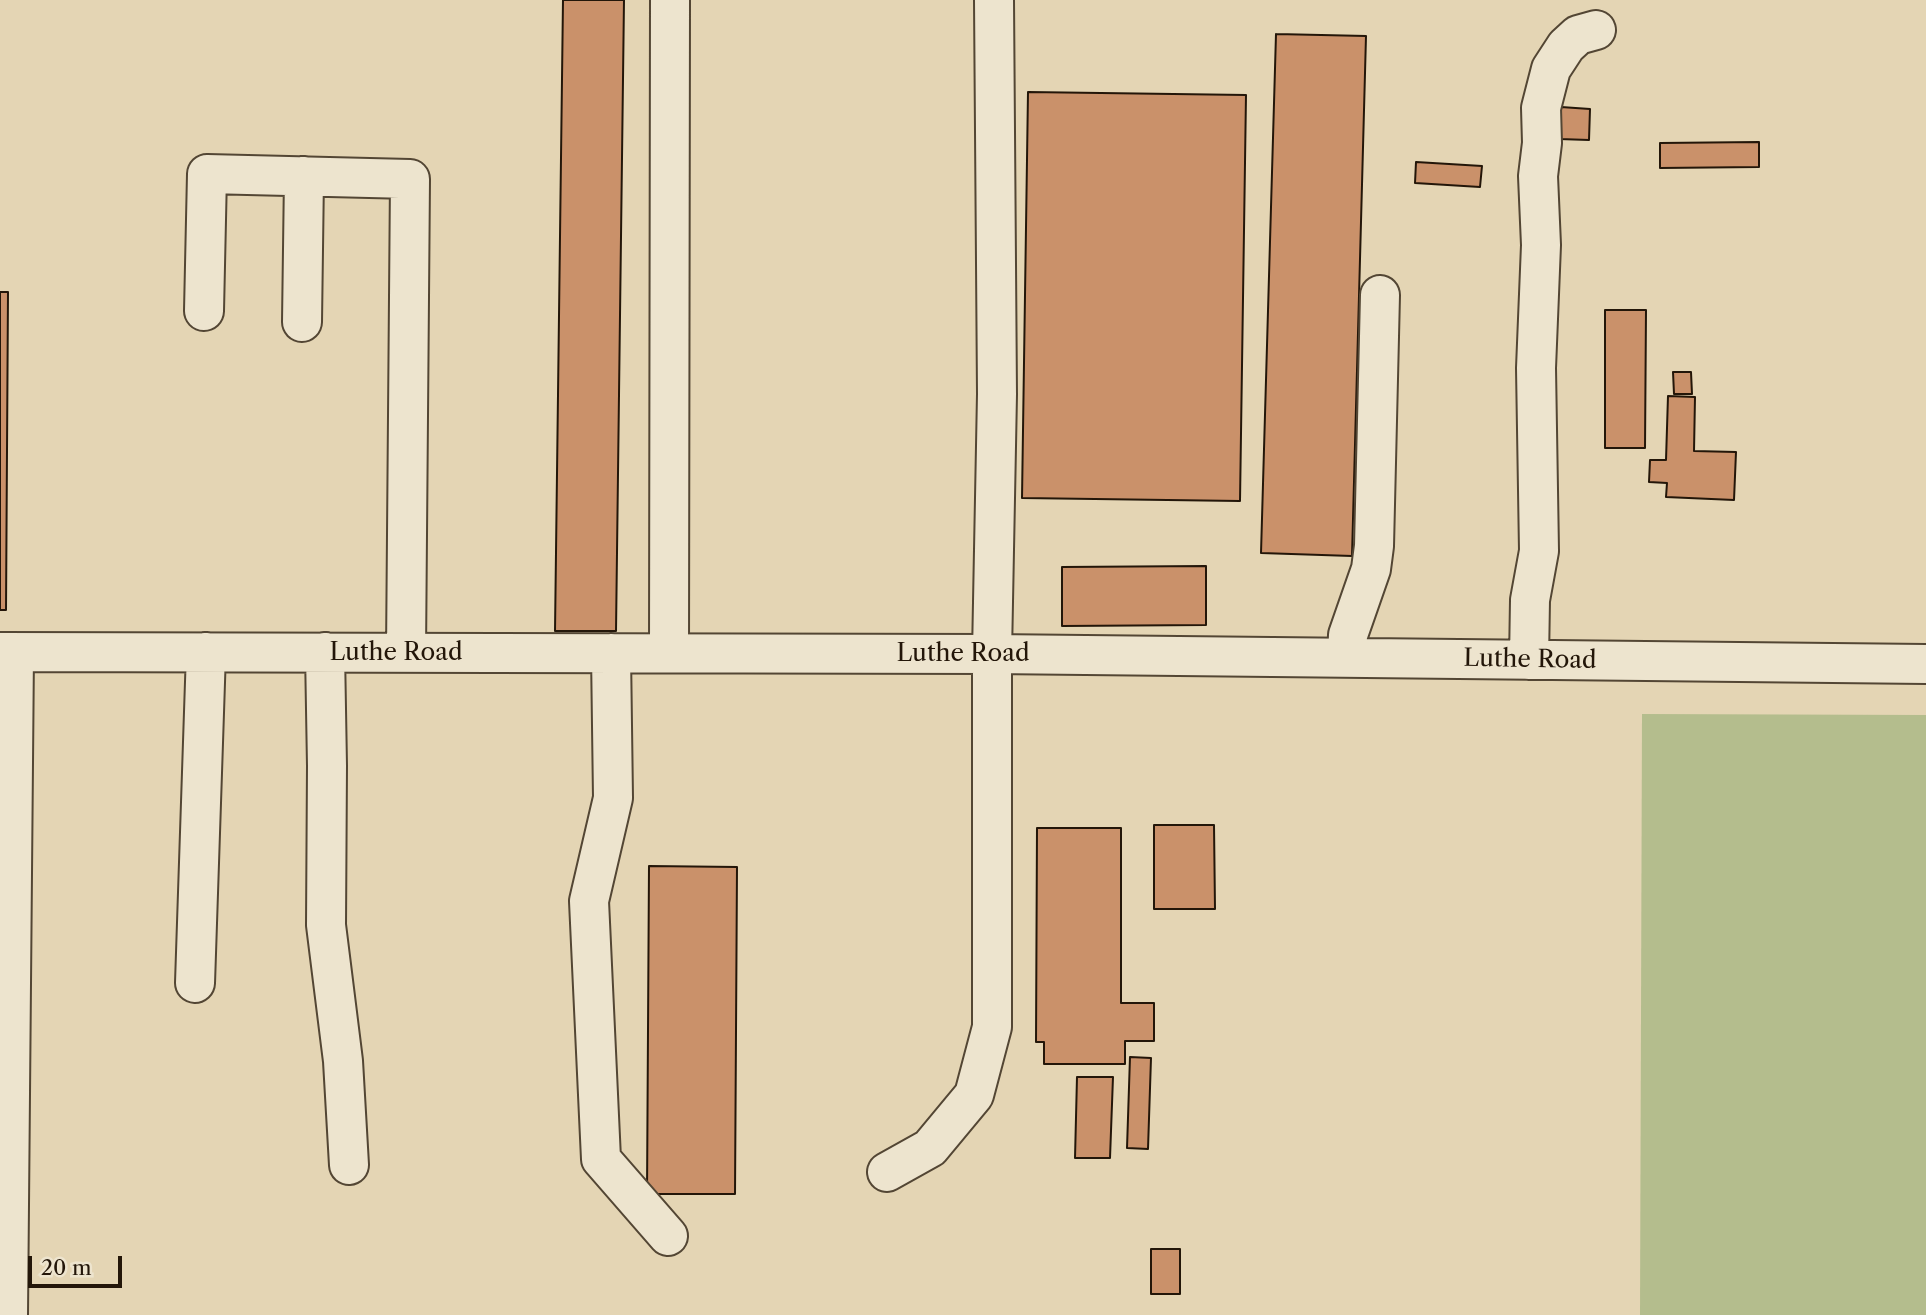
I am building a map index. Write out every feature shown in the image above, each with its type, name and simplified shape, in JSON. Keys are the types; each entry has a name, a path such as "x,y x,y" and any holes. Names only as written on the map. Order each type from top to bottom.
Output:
{"street":[{"path":"669,653 670,0"},
{"path":"887,1172 930,1148 974,1095 992,1027 992,654 997,394 994,0"},
{"path":"1529,660 1530,600 1539,551 1536,368 1541,245 1538,176 1542,143 1541,108 1551,69 1566,46 1578,35 1596,30"},
{"path":"204,311 207,174 410,179 406,653"},
{"path":"302,322 304,176"},
{"path":"1347,657 1348,635 1371,569 1374,546 1380,295"},
{"path":"7,652 5,1020 8,1315"},
{"name":"Luthe Road","path":"7,652 992,654 1926,664"},
{"path":"195,984 206,652"},
{"path":"325,653 326,925 343,1060 349,1165"},
{"path":"611,653 613,798 589,901 601,1159 668,1236"}],"green space":[{"path":"1642,714 1926,715 1926,1315 1640,1315"}],"building":[{"path":"563,0 624,0 616,631 555,631"},
{"path":"1276,34 1366,36 1352,556 1261,553"},
{"path":"1028,92 1246,95 1240,501 1022,498"},
{"path":"1561,107 1590,109 1589,140 1559,139"},
{"path":"1759,142 1759,167 1660,168 1660,143"},
{"path":"1416,162 1482,166 1480,187 1415,183"},
{"path":"0,292 8,292 6,610 0,610"},
{"path":"1605,310 1646,310 1645,448 1605,448"},
{"path":"1673,372 1691,372 1692,394 1674,394"},
{"path":"1668,396 1695,397 1694,451 1736,452 1734,500 1666,497 1667,483 1649,482 1650,460 1666,460"},
{"path":"1206,566 1206,625 1062,626 1062,567"},
{"path":"1154,825 1214,825 1215,909 1154,909"},
{"path":"1037,828 1121,828 1121,1003 1154,1003 1154,1041 1125,1041 1125,1064 1044,1064 1044,1042 1036,1042"},
{"path":"649,866 737,867 735,1194 647,1194"},
{"path":"1130,1057 1151,1058 1148,1149 1127,1148"},
{"path":"1077,1077 1113,1077 1110,1158 1075,1158"},
{"path":"1151,1249 1180,1249 1180,1294 1151,1294"}]}
